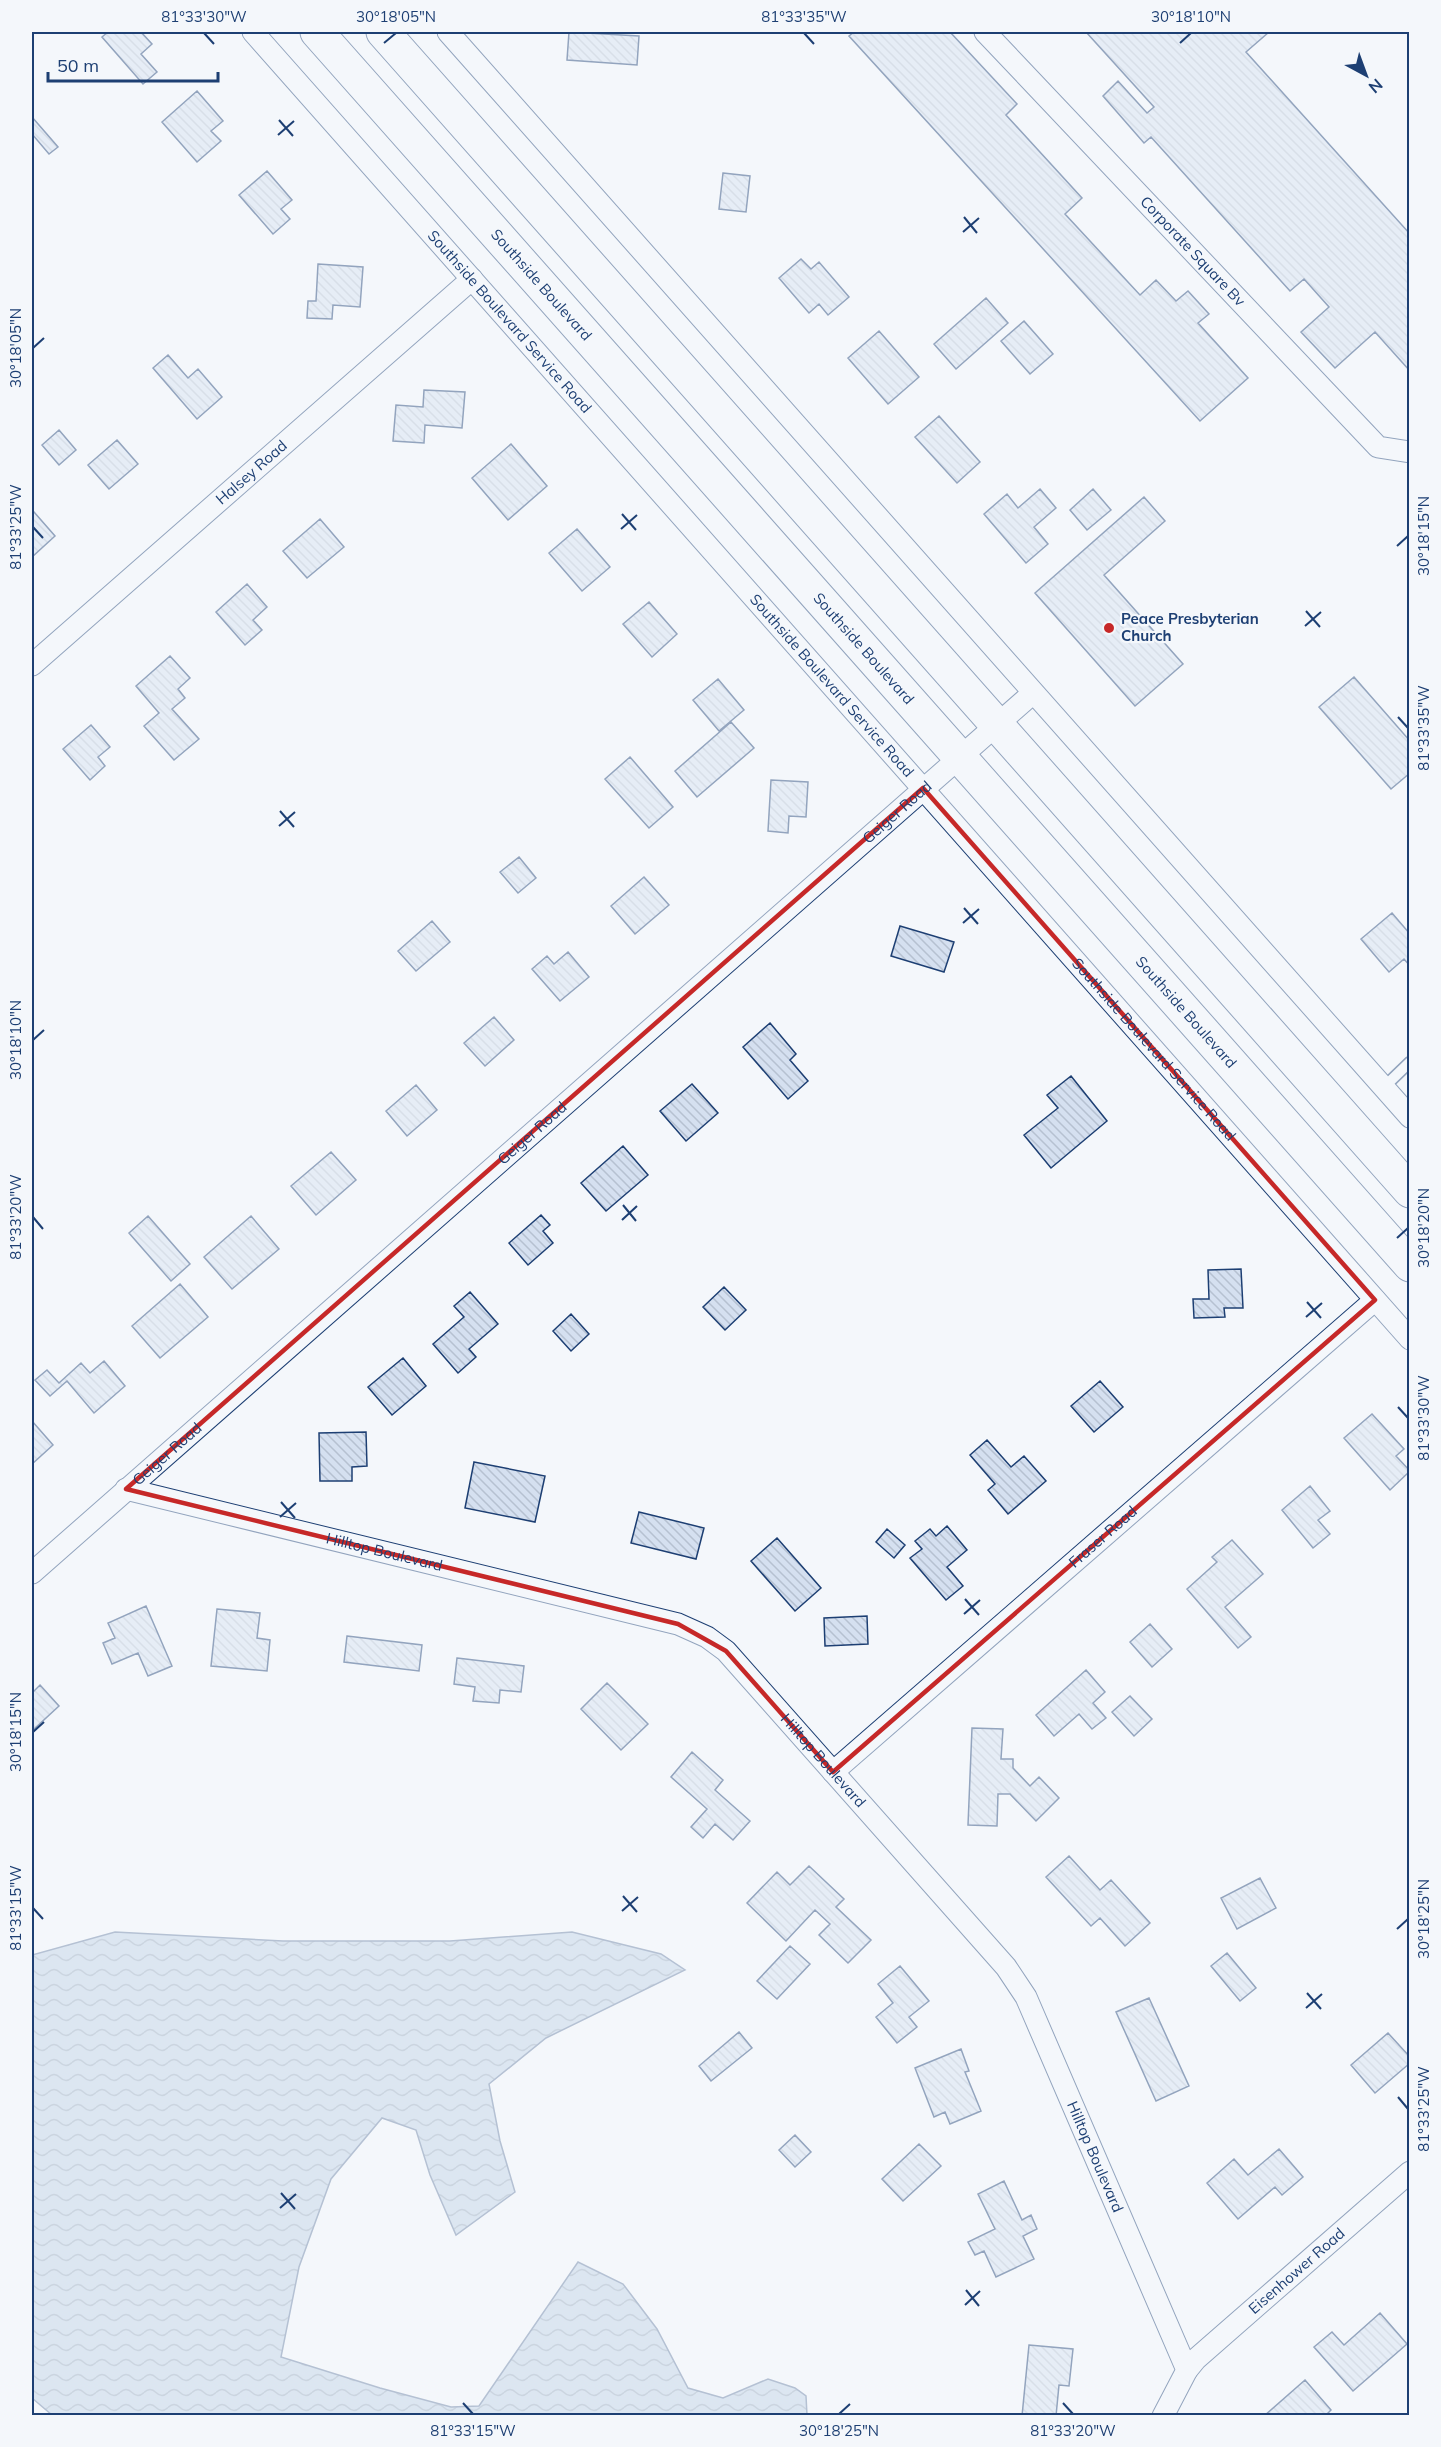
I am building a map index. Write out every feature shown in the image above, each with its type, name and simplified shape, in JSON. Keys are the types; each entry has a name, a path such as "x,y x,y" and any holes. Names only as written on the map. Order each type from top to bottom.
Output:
{"highway":[{"name":"Southside Boulevard","path":"317,32 1410,1265"},
{"path":"383,32 1410,1191"}],"street":[{"name":"Southside Boulevard Service Road","path":"253,32 1410,1339"},
{"path":"448,32 1410,1118"},
{"name":"Corporate Square Bv","path":"985,32 1378,447 1410,452"},
{"name":"Halsey Road","path":"32,665 472,279"},
{"name":"Geiger Road","path":"32,1573 1033,693"},
{"name":"Fraser Road","path":"833,1772 1375,1300"},
{"name":"Hilltop Boulevard","path":"126,1489 678,1624 707,1637 726,1651 1006,1967 1026,1997 1187,2370"},
{"name":"Eisenhower Road","path":"1187,2370 1196,2359 1410,2172"},
{"path":"1163,2415 1187,2370"}],"lane":[{"path":"1383,1088 1410,1062"}],"highlighted area":[{"path":"923,788 1375,1300 833,1772 726,1651 678,1624 126,1489"}],"water":[{"path":"115,1932 283,1941 450,1941 572,1932 661,1954 685,1970 546,2038 489,2084 500,2141 515,2192 456,2235 430,2175 416,2130 382,2118 331,2179 299,2267 281,2357 380,2388 451,2407 479,2406 578,2262 623,2284 657,2329 688,2388 723,2398 768,2379 795,2388 806,2396 807,2415 52,2415 32,2398 32,1955"}],"building":[{"path":"108,32 141,32 152,44 141,54 157,72 143,84 102,37"},
{"path":"569,32 639,36 637,65 567,60"},
{"path":"854,32 950,32 1017,104 1006,115 1082,198 1065,214 1140,295 1156,280 1176,301 1188,291 1209,314 1198,323 1248,378 1200,421 849,36"},
{"path":"1086,32 1269,32 1246,52 1410,234 1410,371 1375,332 1335,368 1301,332 1329,307 1304,279 1290,291 1151,137 1144,143 1103,96 1118,81 1147,113 1154,107"},
{"path":"197,91 223,121 211,131 221,141 197,162 162,122"},
{"path":"32,117 58,147 49,154 32,134"},
{"path":"267,171 292,200 281,209 290,219 273,234 239,195"},
{"path":"723,173 750,176 746,212 719,209"},
{"path":"801,259 811,269 819,262 849,297 828,315 819,304 809,313 779,278"},
{"path":"318,264 363,267 360,307 333,305 332,319 307,318 308,301 316,301"},
{"path":"986,298 1008,323 956,369 934,344"},
{"path":"1024,321 1053,354 1030,374 1001,341"},
{"path":"879,331 919,377 888,404 848,358"},
{"path":"168,355 188,378 198,369 222,397 197,419 153,368"},
{"path":"424,390 465,392 462,428 425,425 424,443 393,441 396,405 423,407"},
{"path":"939,416 980,462 957,483 915,437"},
{"path":"59,430 76,450 59,465 42,445"},
{"path":"117,440 138,464 109,489 88,465"},
{"path":"511,444 547,486 508,520 472,478"},
{"path":"1040,489 1056,508 1034,527 1048,544 1026,563 984,514 1007,494 1018,508"},
{"path":"1093,489 1111,510 1087,530 1070,510"},
{"name":"Peace Presbyterian Church","path":"1144,497 1165,521 1104,575 1183,664 1135,706 1035,593"},
{"path":"34,512 55,536 32,557 32,514"},
{"path":"320,519 344,547 307,578 283,551"},
{"path":"577,529 610,567 582,591 549,553"},
{"path":"247,584 267,607 253,620 262,630 245,645 216,612"},
{"path":"649,602 677,634 652,657 623,624"},
{"path":"170,656 190,678 178,689 185,698 172,709 199,739 174,760 144,726 159,713 136,686"},
{"path":"1354,677 1410,741 1410,773 1391,789 1319,707"},
{"path":"718,679 744,710 719,731 693,700"},
{"path":"731,722 754,748 697,797 675,771"},
{"path":"91,725 110,747 98,757 105,766 90,780 63,749"},
{"path":"630,757 673,807 649,828 605,779"},
{"path":"771,780 808,782 806,817 789,816 788,833 768,831"},
{"path":"519,857 536,878 518,893 500,872"},
{"path":"644,877 669,905 635,934 611,906"},
{"path":"1392,913 1410,934 1410,966 1404,959 1389,972 1361,939"},
{"path":"432,921 450,942 416,971 398,951"},
{"path":"900,926 954,942 944,972 891,956"},
{"path":"568,952 589,977 560,1001 532,969 547,956 554,964"},
{"path":"494,1017 514,1040 485,1066 464,1043"},
{"path":"770,1023 796,1054 790,1060 808,1081 788,1099 743,1047"},
{"path":"1071,1076 1107,1121 1051,1168 1024,1135 1058,1108 1047,1095"},
{"path":"692,1084 718,1113 686,1141 660,1111"},
{"path":"416,1085 437,1110 407,1136 386,1111"},
{"path":"623,1146 648,1175 606,1211 581,1183"},
{"path":"331,1152 356,1180 316,1215 291,1186"},
{"path":"541,1215 550,1225 543,1231 553,1243 528,1265 509,1243"},
{"path":"148,1216 190,1264 171,1281 129,1233"},
{"path":"251,1216 279,1249 232,1289 204,1257"},
{"path":"1241,1269 1243,1308 1224,1308 1225,1317 1194,1318 1193,1299 1209,1299 1208,1270"},
{"path":"180,1284 208,1317 160,1358 132,1326"},
{"path":"724,1287 746,1310 725,1330 703,1307"},
{"path":"470,1292 498,1324 469,1349 476,1357 458,1373 433,1344 464,1317 454,1306"},
{"path":"571,1314 589,1334 571,1351 553,1331"},
{"path":"403,1358 426,1386 392,1415 368,1387"},
{"path":"104,1361 125,1386 94,1413 67,1381 50,1396 35,1380 47,1370 59,1383 81,1363 90,1373"},
{"path":"1100,1381 1123,1407 1094,1432 1071,1406"},
{"path":"1372,1414 1404,1449 1396,1456 1410,1471 1390,1490 1344,1438"},
{"path":"32,1421 53,1445 32,1464"},
{"path":"366,1432 367,1466 352,1467 352,1481 320,1481 319,1433"},
{"path":"987,1440 1011,1467 1024,1456 1046,1481 1008,1514 988,1490 995,1484 970,1455"},
{"path":"474,1462 545,1476 535,1522 465,1508"},
{"path":"1310,1486 1330,1511 1318,1520 1330,1534 1313,1548 1282,1510"},
{"path":"639,1512 704,1528 696,1559 631,1543"},
{"path":"947,1526 967,1550 947,1567 963,1586 946,1600 910,1558 922,1549 915,1541 930,1529 936,1536"},
{"path":"887,1529 905,1545 894,1558 876,1542"},
{"path":"777,1538 821,1588 795,1611 751,1561"},
{"path":"1232,1540 1263,1574 1225,1607 1251,1637 1238,1648 1187,1589 1217,1562 1212,1557"},
{"path":"146,1606 172,1666 148,1676 138,1653 112,1664 103,1643 115,1638 108,1623"},
{"path":"217,1609 260,1613 257,1638 270,1640 267,1671 211,1666"},
{"path":"867,1616 868,1644 825,1646 824,1618"},
{"path":"1150,1624 1172,1649 1152,1667 1130,1642"},
{"path":"347,1636 422,1645 419,1671 344,1662"},
{"path":"457,1658 524,1666 521,1692 500,1690 499,1703 473,1701 475,1687 454,1684"},
{"path":"1086,1670 1105,1692 1093,1703 1106,1718 1092,1729 1079,1714 1054,1736 1036,1715"},
{"path":"607,1683 648,1724 621,1750 581,1709"},
{"path":"40,1685 59,1706 34,1729 32,1726 32,1693"},
{"path":"1130,1696 1152,1719 1134,1736 1112,1712"},
{"path":"972,1728 1003,1729 1001,1759 1013,1759 1013,1768 1030,1786 1039,1777 1059,1798 1036,1821 1010,1794 998,1794 997,1826 968,1825"},
{"path":"692,1752 723,1780 715,1790 750,1821 733,1840 715,1824 703,1838 691,1827 707,1809 671,1777"},
{"path":"1069,1856 1100,1890 1111,1880 1150,1923 1125,1946 1100,1918 1091,1926 1046,1877"},
{"path":"809,1866 844,1899 836,1907 871,1940 848,1963 819,1935 830,1924 815,1910 786,1941 747,1903 777,1872 790,1885"},
{"path":"1260,1878 1276,1908 1237,1929 1221,1898"},
{"path":"790,1946 810,1964 777,1999 757,1981"},
{"path":"1227,1953 1256,1988 1240,2001 1211,1966"},
{"path":"900,1966 929,2001 909,2017 917,2027 897,2043 876,2017 893,2003 878,1984"},
{"path":"1149,1998 1189,2086 1156,2101 1116,2012"},
{"path":"739,2032 752,2048 711,2081 699,2066"},
{"path":"1388,2033 1410,2057 1410,2063 1375,2093 1351,2065"},
{"path":"961,2049 969,2071 965,2072 981,2111 950,2124 945,2112 934,2117 915,2068"},
{"path":"795,2135 811,2152 795,2167 779,2150"},
{"path":"919,2144 941,2166 903,2201 882,2179"},
{"path":"1279,2149 1303,2177 1282,2195 1275,2187 1238,2219 1207,2183 1234,2159 1248,2175"},
{"path":"1004,2181 1022,2220 1031,2215 1037,2229 1023,2236 1034,2259 996,2277 984,2251 975,2255 968,2242 995,2229 978,2194"},
{"path":"1380,2313 1407,2344 1353,2391 1314,2347 1332,2332 1344,2345"},
{"path":"1029,2345 1073,2349 1069,2386 1059,2385 1056,2416 1022,2416"},
{"path":"1305,2380 1331,2410 1325,2416 1264,2416"}],"place":[{"name":"Peace Presbyterian Church","path":"1109,628"}]}
